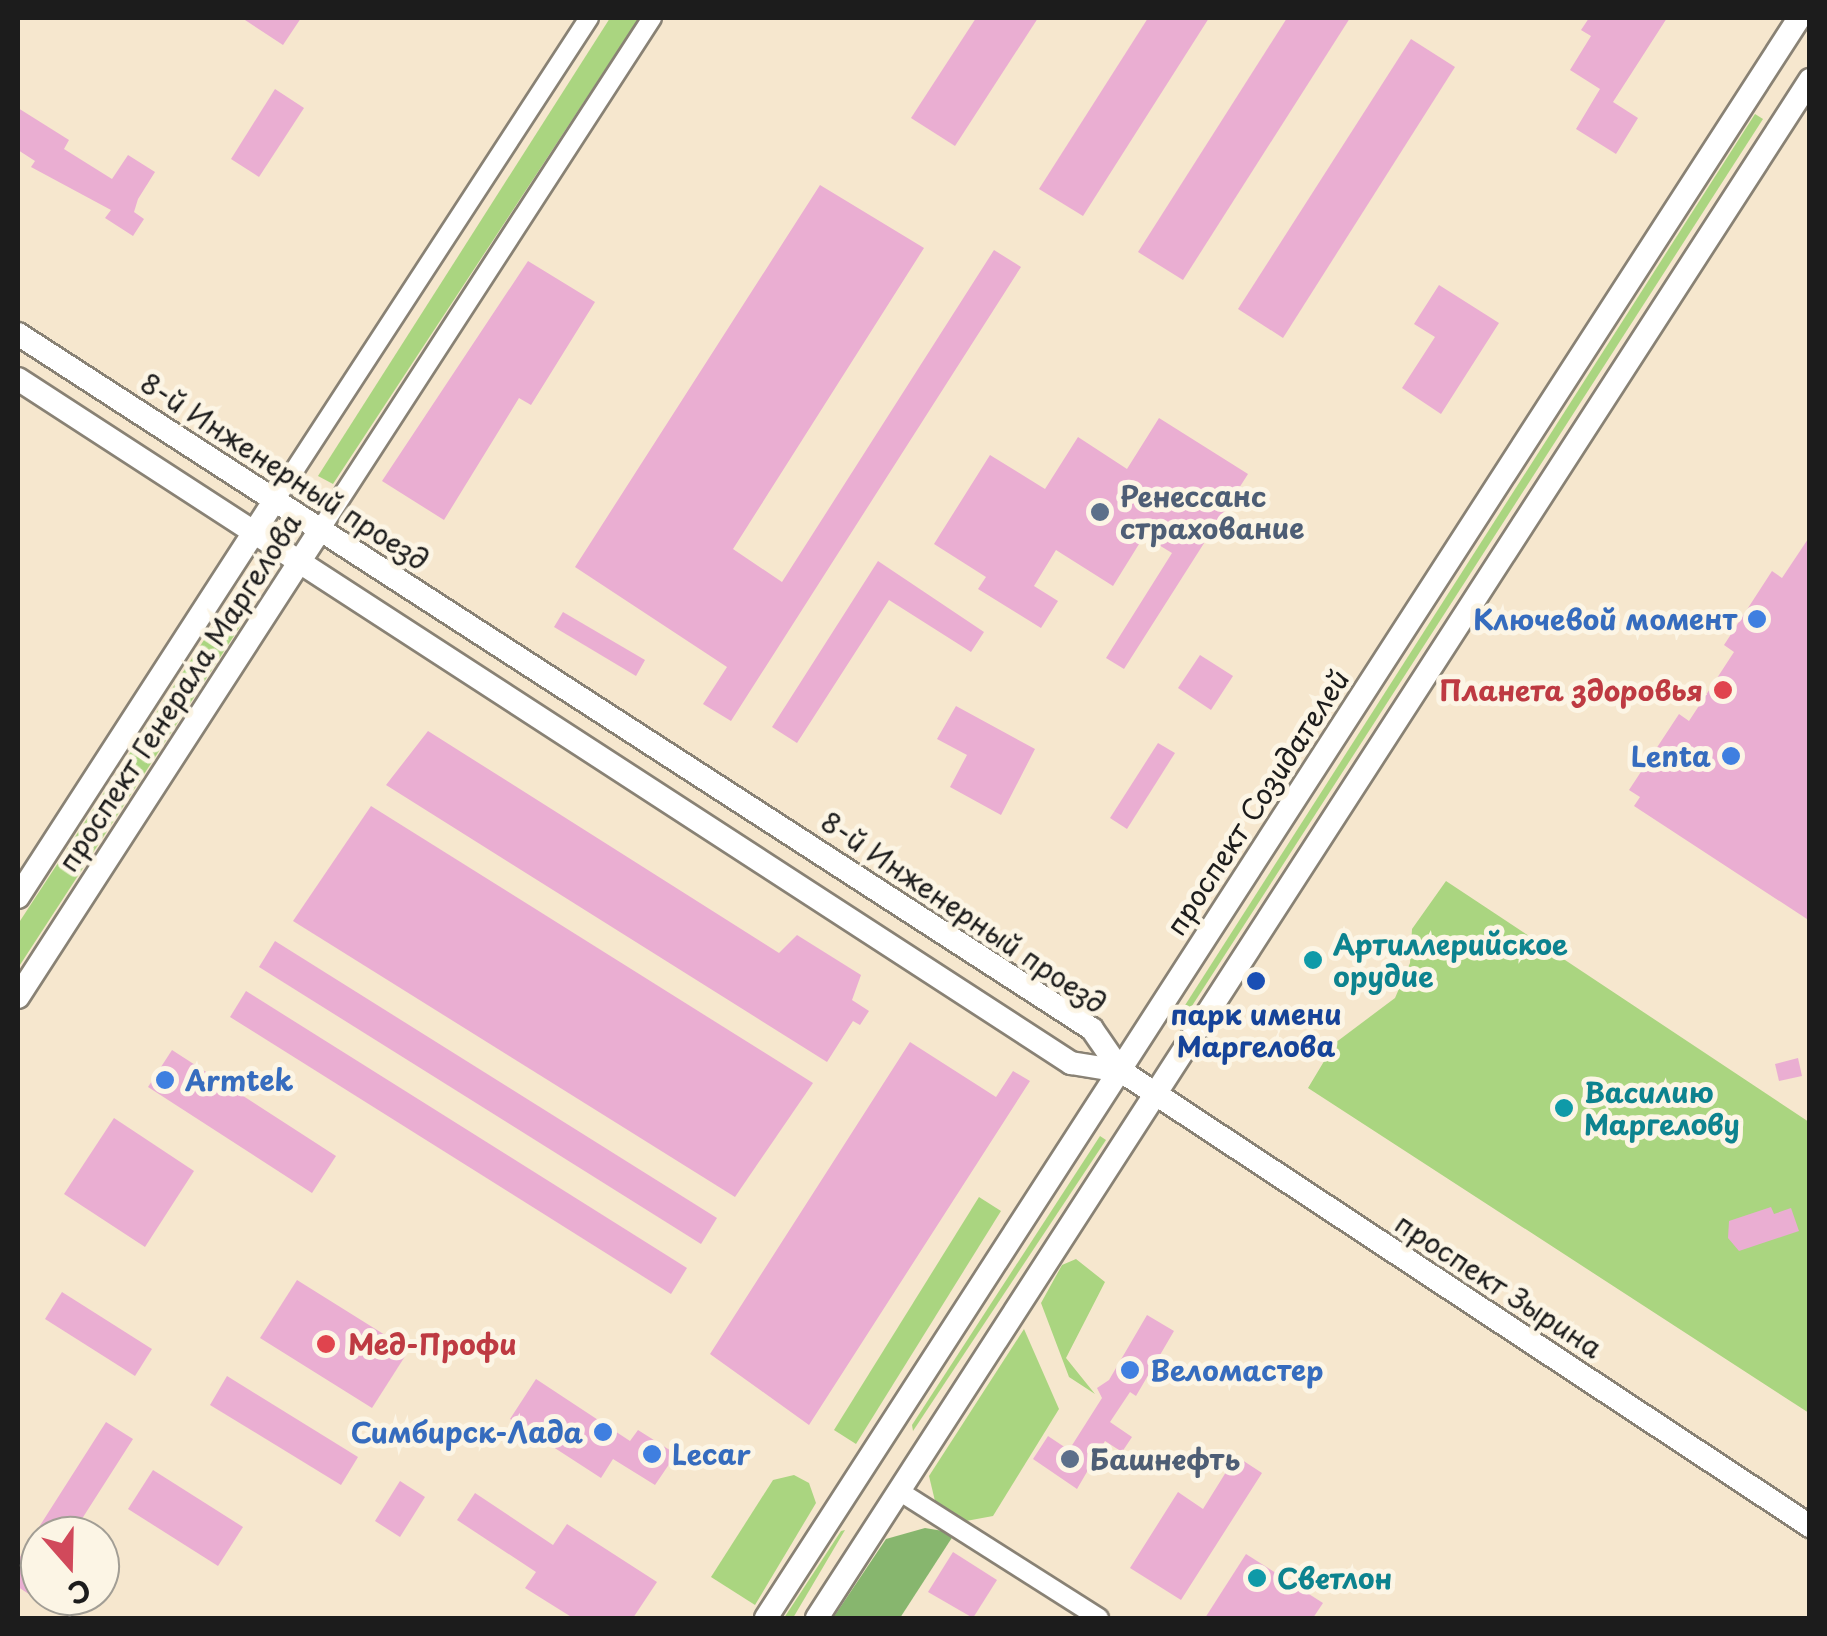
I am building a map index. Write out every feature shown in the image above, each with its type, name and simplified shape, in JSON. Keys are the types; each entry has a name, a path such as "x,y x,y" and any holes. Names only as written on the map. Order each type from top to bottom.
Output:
{"street":[{"name":"проспект Генерала Маргелова","path":"18,897 590,18"},
{"name":"проспект Генерала Маргелова","path":"18,997 652,18"},
{"name":"проспект Созидателей","path":"766,1618 1798,18"},
{"path":"817,1618 1810,80"},
{"name":"8-й Инженерный проезд","path":"18,334 1092,1029 1121,1071"},
{"path":"18,379 1071,1063 1121,1071"},
{"path":"410,634 432,601"},
{"name":"проспект Зырина","path":"1121,1071 1810,1526"},
{"path":"862,1470 1099,1618"}],"green space":[{"path":"610,18 639,18 333,484 318,476"},
{"path":"1755,114 1763,119 1181,1023 1173,1024"},
{"path":"221,614 241,625 18,968 18,924"},
{"path":"1446,881 1809,1122 1809,1413 1308,1088 1335,1043 1395,998 1410,963 1412,929"},
{"path":"1100,1136 1106,1140 913,1431 912,1425"},
{"path":"979,1197 1001,1211 856,1444 834,1430"},
{"path":"1076,1259 1105,1282 1066,1358 1095,1394 1069,1377 1041,1303 1062,1265"},
{"path":"1024,1329 1059,1409 993,1516 966,1521 935,1501 929,1476"},
{"path":"794,1475 809,1483 816,1503 755,1605 711,1577 773,1480"},
{"path":"925,1528 955,1533 900,1618 833,1618 886,1539"},
{"path":"845,1530 793,1618 784,1618 841,1531"}],"building":[{"path":"242,18 301,18 283,45"},
{"path":"976,18 1038,18 955,146 911,118"},
{"path":"1148,18 1209,18 1083,216 1039,189"},
{"path":"1287,18 1350,18 1183,280 1138,252"},
{"path":"1589,18 1667,18 1613,102 1638,118 1616,154 1576,129 1600,89 1570,70 1591,36 1581,30"},
{"path":"1411,39 1455,67 1283,338 1238,309"},
{"path":"275,89 304,108 259,177 231,159"},
{"path":"18,108 69,140 64,149 112,179 128,155 155,172 138,199 134,212 144,219 133,236 105,218 111,210 31,167 35,161 18,150"},
{"path":"820,185 924,248 733,549 782,582 994,250 1021,267 731,721 703,704 727,667 575,567"},
{"path":"528,261 595,302 531,405 519,398 444,520 382,481"},
{"path":"1439,285 1499,323 1441,414 1402,388 1435,337 1414,324"},
{"path":"1159,418 1248,474 1124,669 1106,658 1172,553 1144,536 1113,586 1056,550 1034,586 1058,601 1041,628 978,589 986,577 934,544 990,455 1045,489 1078,437 1127,469"},
{"name":"Lenta","path":"1810,536 1810,921 1634,806 1640,797 1629,790 1679,714 1689,721 1734,652 1724,645 1772,571 1782,578"},
{"path":"878,561 984,632 971,652 889,600 797,743 772,727"},
{"path":"563,612 645,660 636,676 554,627"},
{"path":"1200,655 1233,676 1211,710 1178,688"},
{"path":"956,706 1035,749 1001,815 950,787 967,755 937,739"},
{"path":"428,731 779,953 797,935 861,975 852,1000 869,1011 860,1025 853,1021 827,1062 386,785"},
{"path":"1158,743 1175,753 1127,829 1110,818"},
{"path":"371,806 813,1083 735,1197 293,921"},
{"path":"275,941 717,1218 701,1244 259,967"},
{"path":"246,991 687,1268 671,1294 230,1017"},
{"path":"910,1042 996,1097 1013,1071 1030,1081 809,1425 710,1354"},
{"path":"172,1050 336,1156 312,1193 148,1087"},
{"path":"1798,1058 1802,1076 1779,1081 1775,1064"},
{"path":"114,1118 194,1171 145,1247 64,1194"},
{"path":"1771,1207 1774,1214 1791,1208 1799,1231 1739,1251 1728,1238 1729,1221"},
{"path":"297,1280 409,1350 372,1408 260,1338"},
{"path":"62,1292 152,1349 135,1376 45,1319"},
{"path":"1147,1315 1174,1331 1136,1396 1130,1392 1110,1422 1132,1437 1122,1452 1105,1441 1077,1489 1033,1459 1048,1436 1069,1450 1102,1398 1097,1388 1109,1380"},
{"path":"227,1376 358,1457 341,1485 210,1405"},
{"path":"536,1379 630,1441 638,1430 676,1454 655,1485 613,1459 601,1478 510,1419"},
{"path":"106,1422 133,1439 84,1516 46,1516"},
{"path":"1236,1456 1262,1473 1181,1600 1130,1568 1178,1492 1203,1509"},
{"path":"153,1470 243,1527 218,1566 128,1509"},
{"path":"400,1481 425,1497 400,1537 375,1521"},
{"path":"475,1493 553,1545 567,1524 657,1582 633,1618 573,1618 525,1588 536,1572 457,1520"},
{"path":"953,1552 997,1580 973,1618 928,1592"},
{"name":"Светлон","path":"1246,1554 1323,1603 1313,1618 1205,1618"}],"place":[{"name":"Ренессанс страхование","path":"1100,512"},
{"name":"Ключевой момент","path":"1757,619"},
{"name":"Планета здоровья","path":"1723,690"},
{"name":"Lenta","path":"1731,756"},
{"name":"Артиллерийское орудие","path":"1313,960"},
{"name":"парк имени Маргелова","path":"1256,981"},
{"name":"Armtek","path":"165,1080"},
{"name":"Василию Маргелову","path":"1564,1108"},
{"name":"Мед-Профи","path":"326,1344"},
{"name":"Веломастер","path":"1130,1370"},
{"name":"Симбирск-Лада","path":"603,1432"},
{"name":"Lecar","path":"652,1454"},
{"name":"Башнефть","path":"1070,1459"},
{"name":"Светлон","path":"1257,1578"}]}
